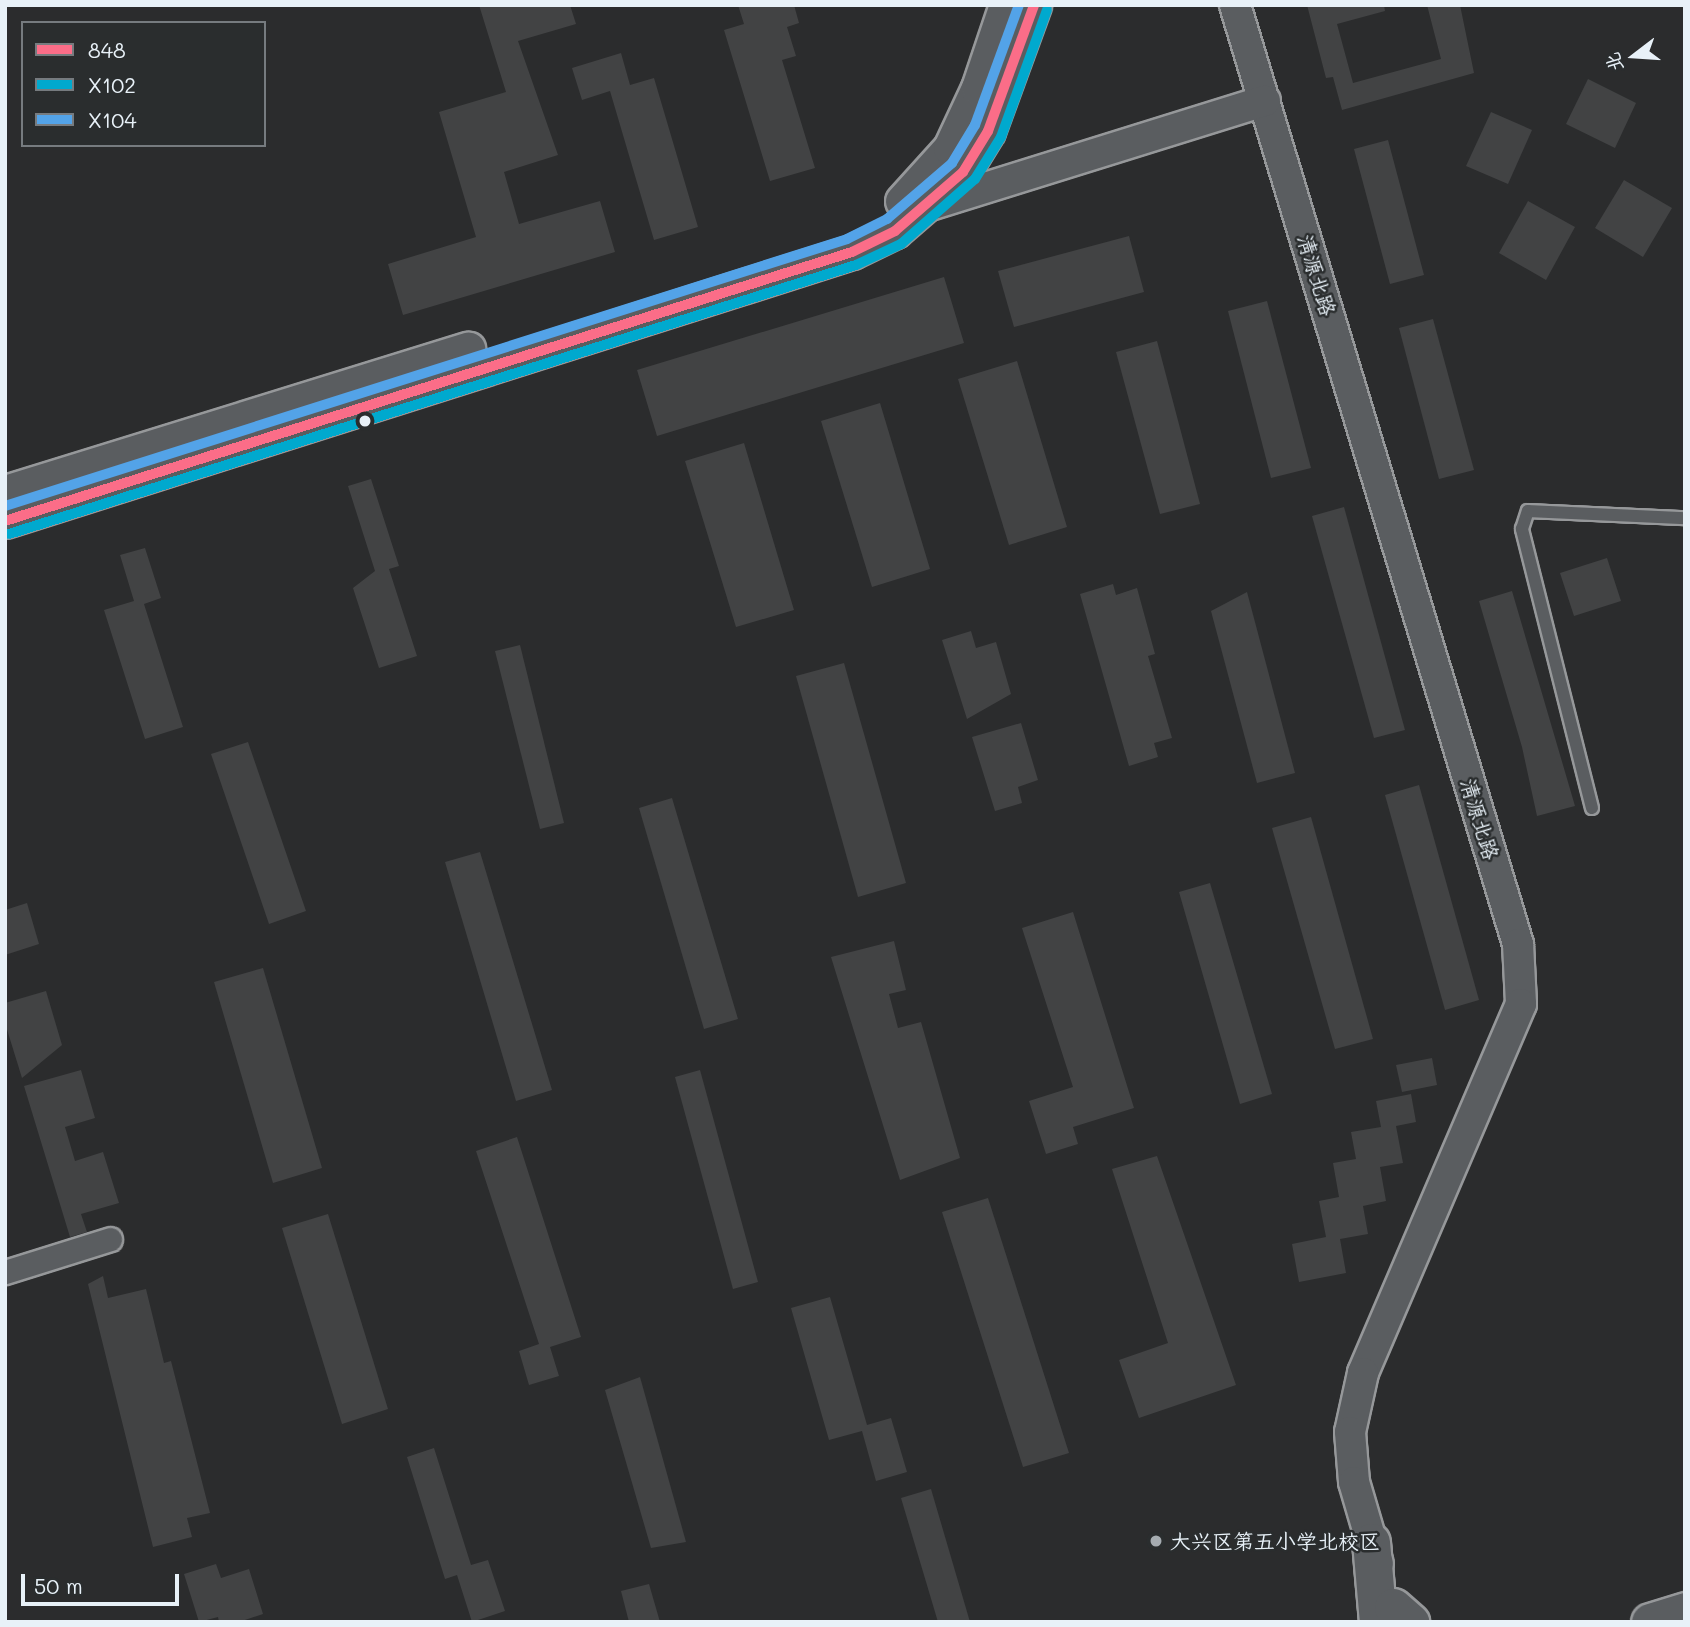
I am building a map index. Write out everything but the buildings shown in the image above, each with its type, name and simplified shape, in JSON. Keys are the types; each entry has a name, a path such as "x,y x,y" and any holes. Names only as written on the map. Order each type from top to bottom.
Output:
{"main road":[{"path":"5,492 860,226 897,205 950,148 978,88 1006,5"},
{"path":"5,521 852,252 895,231 963,172 988,131 1034,5"},
{"path":"1371,1542 1395,1618"},
{"path":"1650,1622 1685,1611"}],"street":[{"name":"清源北路","path":"1235,5 1518,944 1521,1004 1363,1374 1350,1432 1354,1482 1371,1542"},
{"path":"927,206 1265,101"},
{"path":"5,1272 110,1239"}],"lane":[{"path":"1592,808 1522,528 1528,511 1685,518"}],"transit line":[{"name":"X104","path":"5,506 847,239 887,219 952,163 975,125 1019,5"},
{"name":"848","path":"5,521 852,252 895,231 963,172 988,131 1034,5"},
{"name":"X102","path":"9,534 856,265 901,244 975,179 1001,137 1047,10"}],"place":[{"name":"大兴区第五小学北校区","path":"1156,1541"}]}
